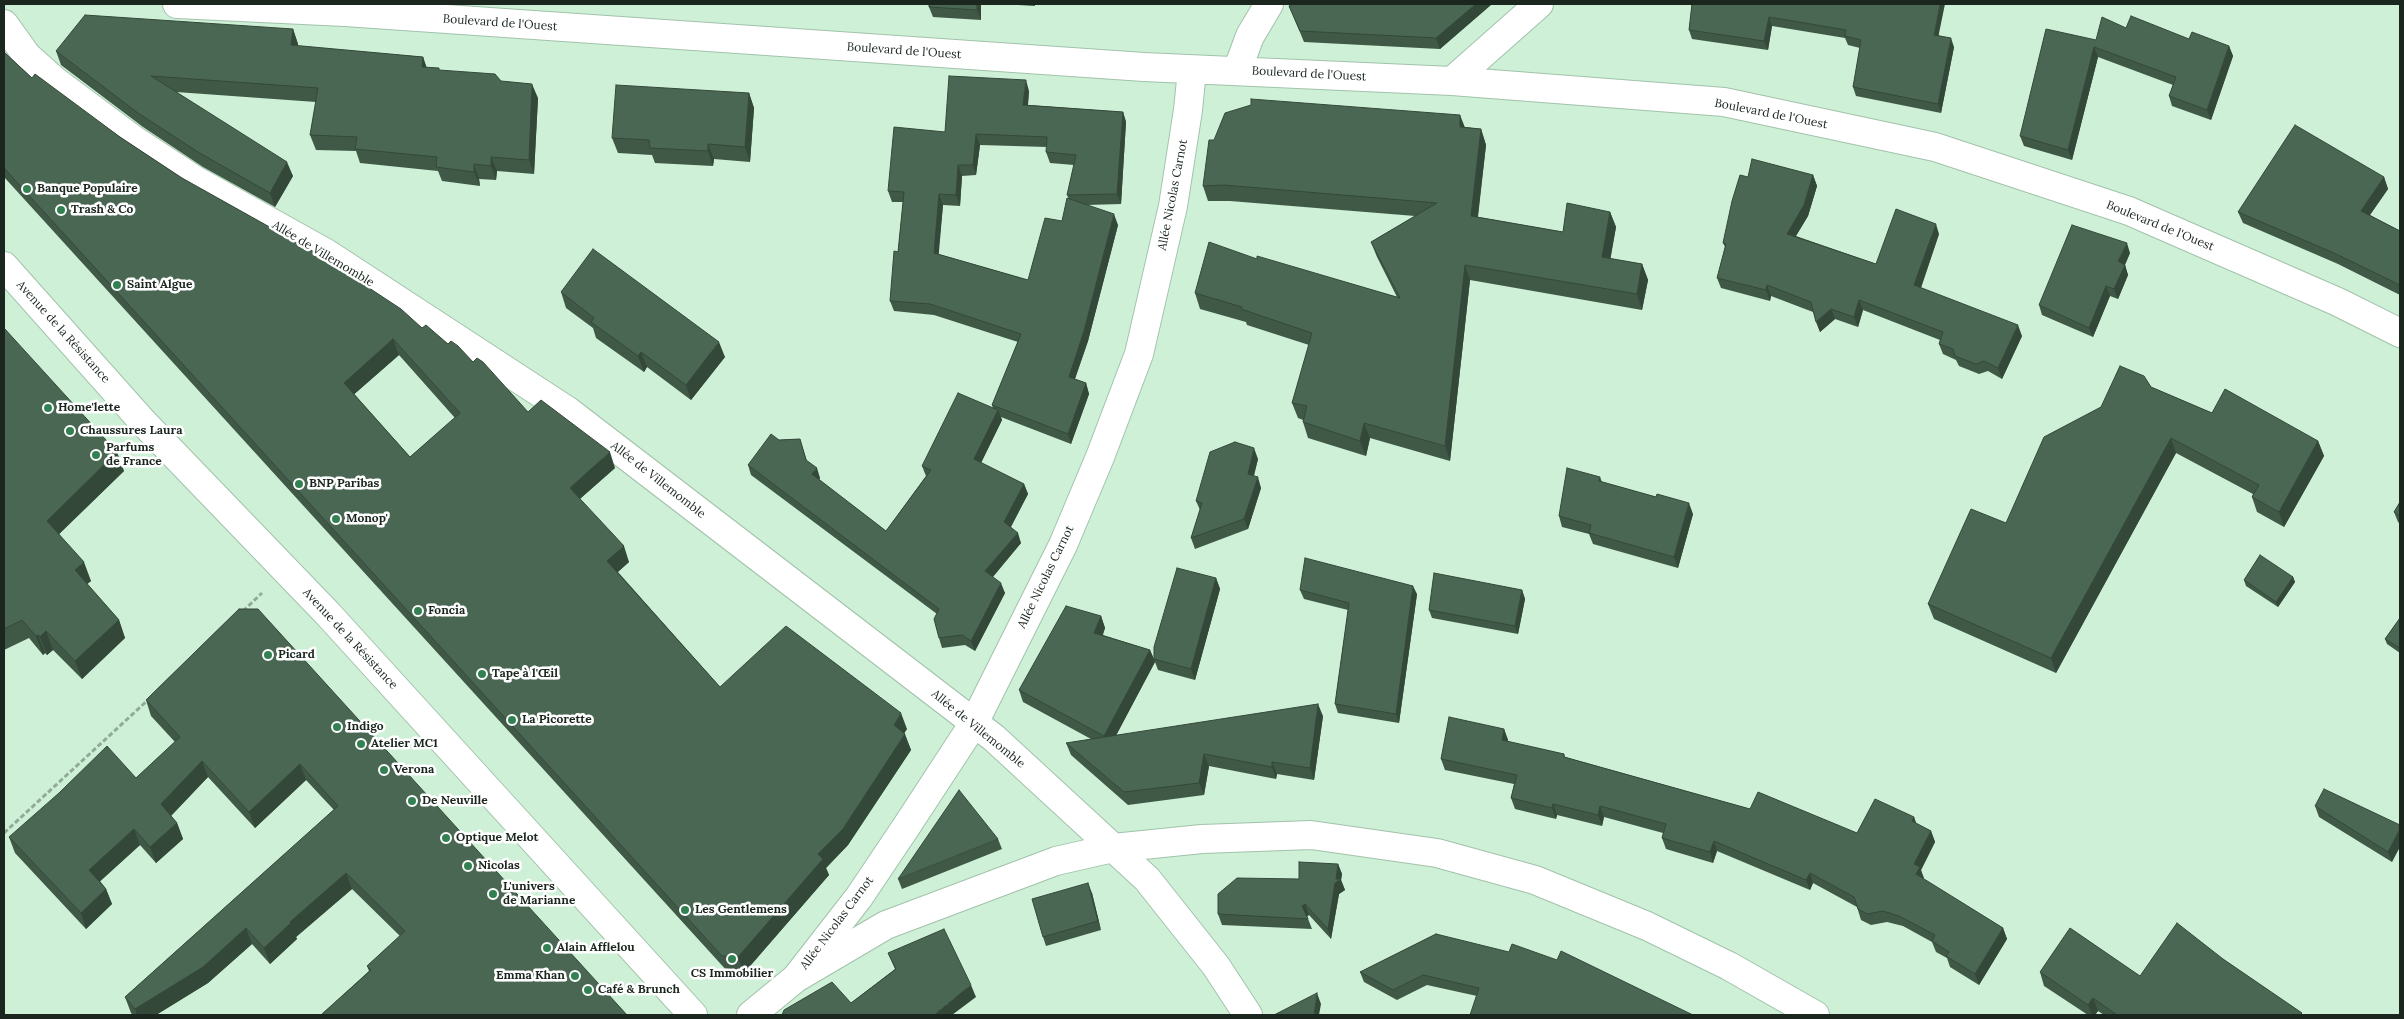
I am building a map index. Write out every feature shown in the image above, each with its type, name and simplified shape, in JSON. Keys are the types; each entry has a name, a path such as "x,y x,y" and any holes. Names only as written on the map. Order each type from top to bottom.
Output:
{"street":[{"name":"Boulevard de l'Ouest","path":"177,4 345,12 1192,70 1452,81 1724,102 1935,148 2129,211 2338,302 2400,333"},
{"path":"1237,71 1250,36 1269,4"},
{"path":"1452,81 1539,4"},
{"name":"Allée de Villemomble","path":"4,24 27,56 55,81 134,140 194,180 326,253 568,411 974,723 1148,878 1216,966 1248,1015"},
{"name":"Allée Nicolas Carnot","path":"751,1015 796,978 859,897 974,723 1063,544 1100,457 1139,354 1173,206 1188,110 1192,70"},
{"name":"Avenue de la Résistance","path":"4,266 143,422 286,570 693,1015"},
{"path":"796,978 886,925 1056,861 1113,848 1202,839 1310,835 1437,853 1535,880 1647,926 1729,966 1815,1015"}],"path":[{"path":"239,615 286,570"},
{"path":"4,833 151,696"}],"building":[{"path":"929,4 977,4 977,10 929,7"},
{"path":"1291,4 1476,4 1436,38 1300,31 1289,6"},
{"path":"1692,4 1940,4 1934,35 1951,38 1938,104 1853,87 1861,40 1845,36 1846,30 1769,17 1764,41 1689,30"},
{"path":"85,15 293,29 291,45 423,57 422,67 495,74 501,81 532,84 529,160 491,157 491,166 474,164 474,172 436,167 437,157 355,149 357,137 310,135 318,88 151,76 287,162 270,193 198,152 138,113 56,51"},
{"path":"2131,16 2189,39 2192,32 2229,46 2207,110 2169,96 2176,77 2094,47 2068,150 2020,136 2046,29 2096,40 2102,17 2126,28"},
{"path":"4,52 32,78 35,74 120,137 182,178 316,253 401,309 422,328 426,325 448,344 451,341 473,362 477,358 483,362 528,412 541,400 610,452 570,488 624,546 607,561 720,687 786,626 901,713 894,725 905,734 843,829 818,854 823,859 738,957 722,956 4,168","holes":["393,339 460,413 410,457 344,383"]},
{"path":"949,76 1026,80 1023,105 1123,112 1117,194 1067,195 1076,155 1046,152 1047,137 976,134 973,165 958,165 956,195 939,194 934,253 1028,280 1045,218 1062,221 1067,198 1114,214 1084,331 1069,377 1086,383 1068,434 992,405 1021,334 930,304 890,301 894,251 898,252 904,192 888,191 894,127 945,132"},
{"path":"616,85 749,93 745,147 708,144 708,151 650,148 649,140 612,138"},
{"path":"1251,99 1460,115 1460,127 1481,129 1471,216 1563,232 1567,203 1610,212 1602,257 1642,264 1637,294 1465,265 1445,446 1364,423 1360,441 1303,422 1307,406 1292,403 1312,333 1241,309 1242,307 1195,293 1209,242 1257,259 1257,256 1400,298 1371,242 1437,203 1224,185 1203,186 1209,140 1214,140 1225,113 1251,105"},
{"path":"2295,125 2384,177 2361,211 2400,231 2400,285 2334,253 2238,212"},
{"path":"1752,159 1813,175 1804,205 1787,234 1876,264 1896,209 1936,224 1914,285 2018,325 1998,368 1984,361 1976,364 1955,356 1953,349 1939,344 1943,332 1859,300 1854,317 1831,309 1816,322 1811,302 1767,285 1766,290 1717,278 1726,244 1723,243 1732,201 1740,175 1748,177"},
{"path":"2072,225 2127,243 2118,261 2125,265 2114,289 2106,286 2089,328 2039,305"},
{"path":"593,249 719,342 686,385 641,352 638,356 591,322 594,318 561,292"},
{"path":"4,328 117,452 47,521 84,562 75,570 119,620 75,661 46,631 40,637 36,636 22,620 4,629"},
{"path":"2120,366 2144,376 2151,387 2212,413 2225,389 2318,441 2279,512 2252,497 2259,485 2171,438 2051,658 1928,604 1971,509 2006,523 2044,437 2101,407"},
{"path":"958,393 998,410 974,459 1024,484 1004,522 1018,533 985,571 1001,583 971,641 962,635 939,638 934,619 939,609 748,465 771,434 779,440 800,439 806,460 817,468 812,474 886,531 931,470 922,466"},
{"path":"1235,442 1254,448 1248,474 1258,477 1244,519 1191,538 1202,503 1196,501 1210,452"},
{"path":"1567,468 1600,477 1599,481 1656,497 1657,494 1689,503 1674,557 1589,533 1591,525 1559,516"},
{"path":"2400,502 2400,516 2394,512"},
{"path":"2260,555 2293,577 2276,602 2244,580"},
{"path":"1305,558 1413,586 1396,714 1335,704 1349,603 1300,590"},
{"path":"1177,568 1216,578 1191,669 1154,659 1154,647"},
{"path":"1434,573 1522,590 1515,626 1429,610"},
{"path":"1066,606 1101,616 1094,633 1150,650 1104,736 1019,690"},
{"path":"239,609 258,609 627,1015 322,1014 371,970 367,966 405,931 346,873 290,922 264,948 246,928 203,967 135,1009 125,997 338,806 300,764 249,812 202,761 161,804 177,823 150,847 134,829 89,870 106,889 81,913 9,837 59,793 107,746 136,778 180,737 146,700"},
{"path":"2400,618 2400,648 2385,639"},
{"path":"1318,704 1310,768 1272,762 1272,767 1204,754 1199,783 1124,792 1066,743"},
{"path":"1449,717 1504,729 1502,740 1564,754 1564,757 1750,809 1758,792 1857,833 1875,799 1914,817 1912,821 1931,831 1914,864 1920,867 1916,874 2003,928 1975,974 1946,956 1949,952 1932,941 1935,935 1899,916 1883,911 1867,914 1858,909 1854,897 1810,873 1806,880 1714,841 1710,852 1662,838 1666,824 1600,806 1598,815 1553,804 1552,808 1511,798 1517,775 1441,759"},
{"path":"2324,789 2400,825 2400,829 2388,852 2315,806"},
{"path":"959,790 998,839 898,879"},
{"path":"1299,862 1338,864 1336,879 1341,879 1335,883 1328,929 1305,904 1302,906 1308,919 1218,914 1218,894 1237,878 1299,879"},
{"path":"1088,883 1098,921 1043,937 1032,899"},
{"path":"2177,923 2223,959 2302,1013 2300,1015 2117,1015 2093,998 2088,1005 2040,972 2070,928 2140,976"},
{"path":"944,929 971,985 934,1015 782,1015 784,1010 832,982 851,1003 896,969 888,953"},
{"path":"1436,934 1509,952 1512,944 1557,960 1561,951 1693,1015 1470,1015 1479,988 1423,975 1393,990 1360,972"},
{"path":"1317,993 1314,1015 1274,1015"}],"place":[{"name":"Banque Populaire","path":"27,189"},
{"name":"Trash & Co","path":"61,210"},
{"name":"Saint Algue","path":"117,285"},
{"name":"Home'lette","path":"48,408"},
{"name":"Chaussures Laura","path":"70,431"},
{"name":"Parfums de France","path":"96,455"},
{"name":"BNP Paribas","path":"299,484"},
{"name":"Monop'","path":"336,519"},
{"name":"Foncia","path":"418,611"},
{"name":"Picard","path":"268,655"},
{"name":"Tape à l'Œil","path":"482,674"},
{"name":"La Picorette","path":"512,720"},
{"name":"Indigo","path":"337,727"},
{"name":"Atelier MC1","path":"361,744"},
{"name":"Verona","path":"384,770"},
{"name":"De Neuville","path":"412,801"},
{"name":"Optique Melot","path":"446,838"},
{"name":"Nicolas","path":"468,866"},
{"name":"L'univers de Marianne","path":"493,894"},
{"name":"Les Gentlemens","path":"685,910"},
{"name":"Alain Afflelou","path":"547,948"},
{"name":"CS Immobilier","path":"732,959"},
{"name":"Emma Khan","path":"575,976"},
{"name":"Café & Brunch","path":"588,990"}]}
